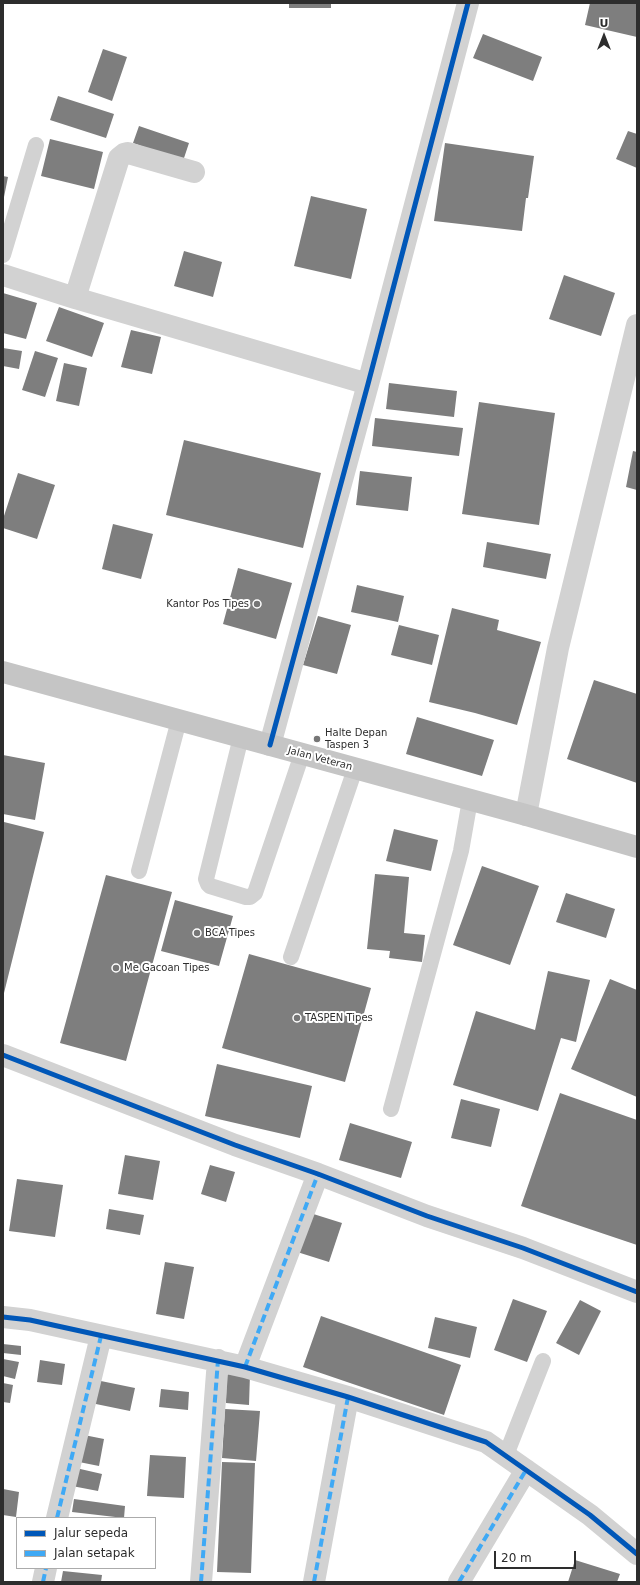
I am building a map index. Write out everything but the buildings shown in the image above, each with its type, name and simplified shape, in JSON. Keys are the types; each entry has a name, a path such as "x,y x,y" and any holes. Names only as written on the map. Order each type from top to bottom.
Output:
{"main road":[{"name":"Jalan Veteran","path":"3,672 526,815 637,847"}],"street":[{"path":"270,745 368,384 468,3"},
{"path":"75,298 117,165 122,155 128,153 194,172"},
{"path":"3,275 75,298 368,384"},
{"path":"526,815 558,648 637,326"},
{"path":"3,1055 235,1145 318,1174 427,1216 522,1248 637,1292"},
{"path":"245,1367 318,1174"},
{"path":"3,1317 30,1320 218,1360 348,1397 486,1442 590,1515 637,1554"},
{"path":"57,1517 101,1336"},
{"path":"201,1582 218,1360"},
{"path":"314,1582 348,1397"},
{"path":"459,1582 526,1470"},
{"path":"43,1582 46,1569"}],"lane":[{"path":"3,255 36,145"},
{"path":"139,871 180,720"},
{"path":"241,737 206,879 210,886 246,897 250,897 255,893 302,754"},
{"path":"291,957 355,768"},
{"path":"391,1109 460,851 470,800"},
{"path":"506,1455 543,1361"}],"marked path":[{"path":"245,1367 318,1174"},
{"path":"57,1517 101,1336"},
{"path":"201,1582 218,1360"},
{"path":"314,1582 348,1397"},
{"path":"459,1582 526,1470"},
{"path":"43,1582 46,1569"}],"cycle path":[{"path":"270,745 368,384 468,3"},
{"path":"3,1055 235,1145 318,1174 427,1216 523,1248 637,1292"},
{"path":"3,1317 30,1320 245,1367 348,1397 486,1442 590,1515 637,1554"}],"place":[{"name":"Kantor Pos Tipes","path":"257,604"},
{"name":"Halte Depan Taspen 3","path":"317,739"},
{"name":"BCA Tipes","path":"197,933"},
{"name":"Me Gacoan Tipes","path":"116,968"},
{"name":"TASPEN Tipes","path":"297,1018"}]}
